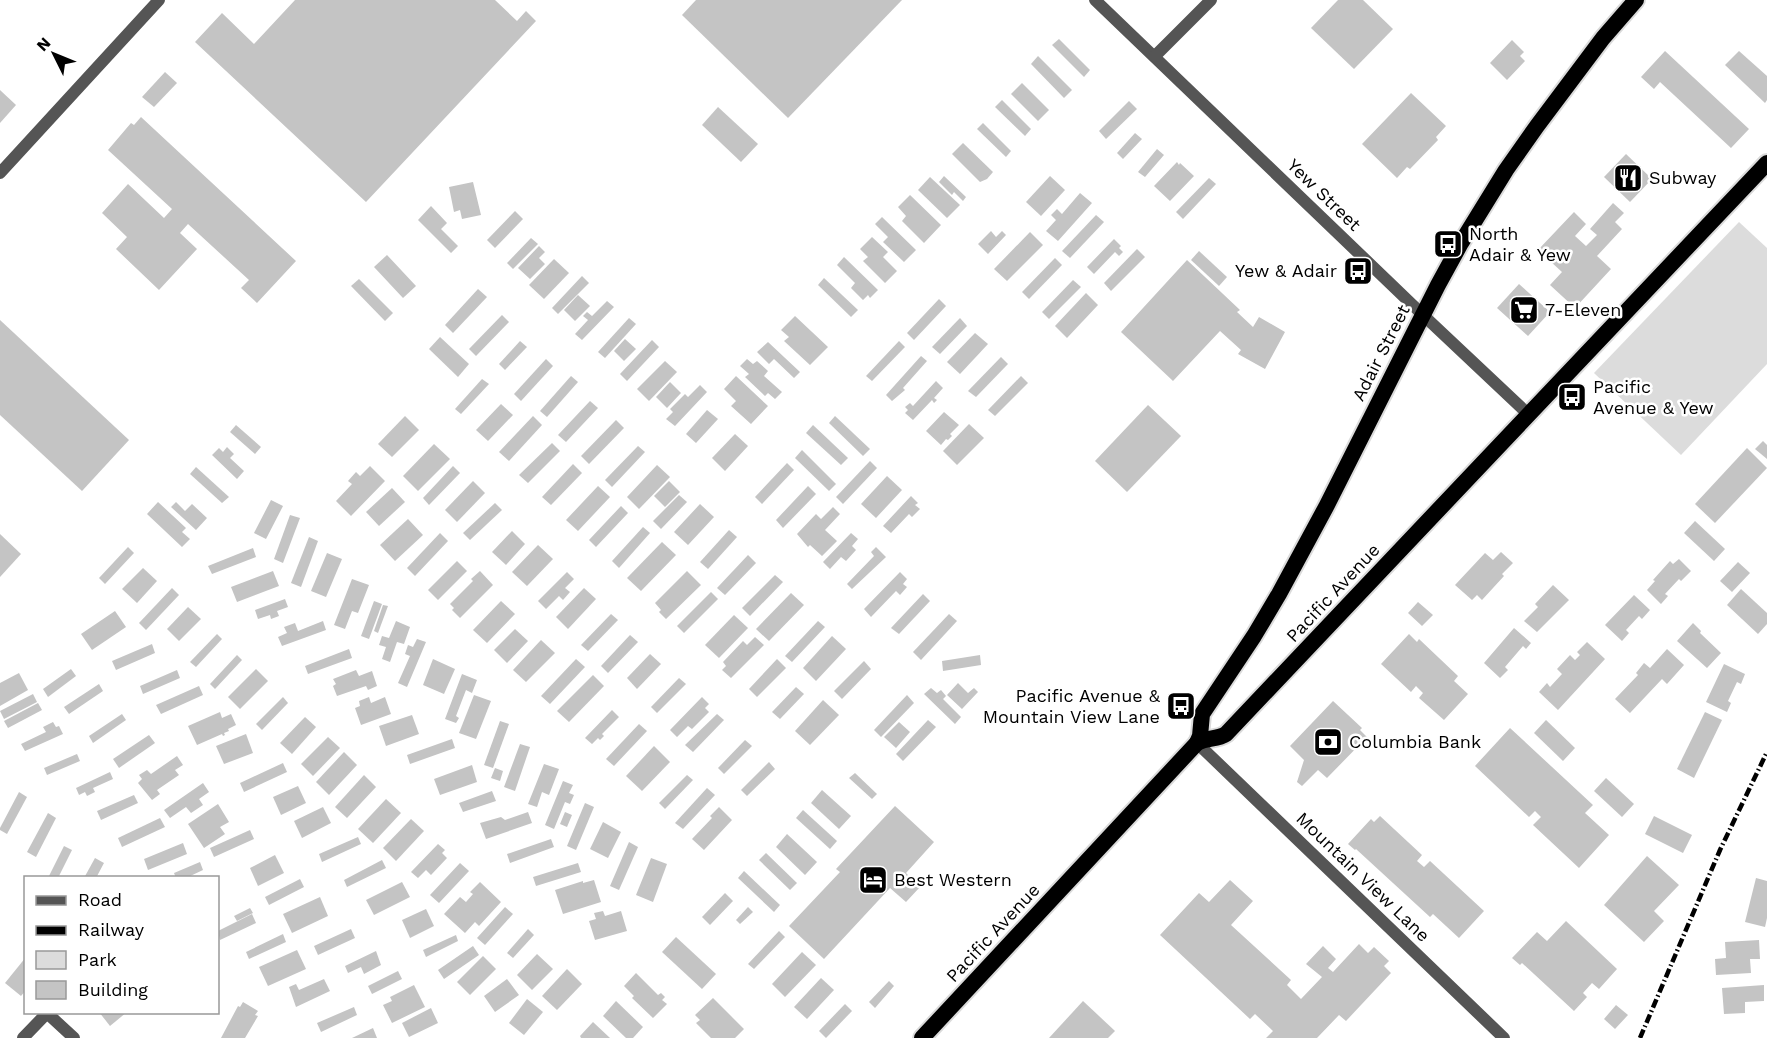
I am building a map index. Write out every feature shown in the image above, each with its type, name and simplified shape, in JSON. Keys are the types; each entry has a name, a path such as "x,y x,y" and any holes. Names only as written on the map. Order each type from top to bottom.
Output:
{"highway":[{"name":"Adair Street","path":"1197,742 1200,736 1202,714 1254,636 1326,507 1455,254 1506,170 1568,84 1636,0"},
{"name":"Pacific Avenue","path":"922,1038 1197,742 1203,739 1220,738 1226,734 1767,163"}],"street":[{"path":"0,173 159,0"},
{"name":"Yew Street","path":"1095,0 1528,414"},
{"path":"1155,56 1211,0"},
{"name":"Mountain View Lane","path":"1197,742 1503,1038"},
{"path":"23,1038 46,1014"},
{"path":"48,1014 74,1038"}],"green space":[{"path":"1739,222 1767,248 1767,364 1681,455 1594,373"}],"building":[{"path":"295,0 495,0 517,21 526,11 536,21 366,202 195,42 222,13 254,44"},
{"path":"696,0 902,0 788,118 682,15"},
{"path":"1338,0 1363,0 1393,29 1354,69 1311,28"},
{"path":"1059,39 1090,70 1084,77 1052,45"},
{"path":"1512,40 1524,52 1520,56 1525,61 1507,80 1490,63"},
{"path":"1665,51 1749,129 1731,148 1660,82 1654,89 1641,77"},
{"path":"1739,51 1767,76 1765,103 1725,65"},
{"path":"1038,56 1072,90 1064,98 1031,64"},
{"path":"165,72 177,83 154,107 142,97"},
{"path":"1022,83 1049,110 1038,121 1011,94"},
{"path":"0,90 16,105 0,123"},
{"path":"1411,93 1446,126 1436,137 1438,140 1410,169 1407,167 1397,178 1362,144"},
{"path":"1002,100 1031,129 1025,136 995,107"},
{"path":"1129,101 1137,109 1106,139 1099,131"},
{"path":"718,107 758,144 741,162 702,125"},
{"path":"141,117 296,261 257,303 241,288 249,280 188,224 180,233 197,249 159,290 116,249 127,237 102,213 128,184 164,218 172,209 108,150 131,123 134,125"},
{"path":"983,123 1011,151 1006,157 977,129"},
{"path":"1135,133 1142,139 1123,159 1117,153"},
{"path":"963,143 993,172 987,179 980,182 952,154"},
{"path":"1157,149 1164,155 1145,177 1138,172"},
{"name":"Subway","path":"1626,154 1652,179 1630,202 1604,177"},
{"path":"1177,162 1194,176 1170,201 1154,186"},
{"path":"944,176 966,197 963,201 954,192 952,195 939,182"},
{"path":"1050,176 1065,190 1041,216 1026,202"},
{"path":"930,177 960,205 947,218 918,190"},
{"path":"1209,178 1216,184 1183,219 1176,212"},
{"path":"473,182 481,215 462,219 460,210 454,212 449,187"},
{"path":"1080,193 1092,203 1058,241 1046,231 1056,220 1051,215 1057,209 1062,214"},
{"path":"910,195 941,225 924,243 902,221 906,216 898,207"},
{"path":"1613,203 1624,213 1615,222 1622,229 1597,256 1611,269 1575,308 1550,285 1562,272 1538,250 1574,212 1586,224 1575,236 1586,246 1597,235 1590,229"},
{"path":"431,206 447,223 441,229 458,246 451,253 418,220"},
{"path":"515,211 523,219 495,248 487,240"},
{"path":"1096,215 1104,222 1070,258 1062,251"},
{"path":"882,217 916,250 904,262 883,242 888,237 875,224"},
{"path":"991,231 996,237 1002,231 1006,235 988,254 978,244"},
{"path":"1030,232 1043,245 1007,281 994,269"},
{"path":"872,237 888,252 883,257 897,271 885,283 863,261 868,257 860,249"},
{"path":"531,238 538,244 513,269 507,263"},
{"path":"1114,239 1123,252 1119,256 1115,252 1094,274 1087,267"},
{"path":"539,246 545,252 539,258 545,264 530,279 518,268"},
{"path":"1137,249 1145,257 1111,291 1104,283"},
{"path":"1199,251 1227,277 1219,286 1191,260"},
{"path":"387,255 416,286 403,298 374,267"},
{"path":"844,257 878,290 870,298 868,295 863,300 851,288 855,283 837,265"},
{"path":"1055,258 1062,265 1029,299 1022,292"},
{"path":"554,259 569,273 544,299 529,285"},
{"path":"1187,260 1240,310 1237,312 1253,327 1259,317 1285,332 1265,369 1238,354 1241,350 1220,331 1173,381 1121,332"},
{"path":"582,276 589,283 558,314 552,308"},
{"path":"824,278 858,310 851,317 818,285"},
{"path":"359,279 393,313 385,321 351,286"},
{"path":"1073,280 1081,287 1049,319 1042,312"},
{"name":"7-Eleven","path":"1519,284 1550,312 1528,336 1497,308"},
{"path":"478,289 487,297 453,333 445,325"},
{"path":"1086,293 1098,305 1067,338 1055,326"},
{"path":"578,295 590,306 575,321 564,310"},
{"path":"939,299 946,306 914,340 907,333"},
{"path":"607,301 614,307 582,340 575,334 588,320 583,316 587,312 592,316"},
{"path":"502,315 509,322 476,356 469,349"},
{"path":"795,316 828,347 810,365 784,341 789,337 781,330"},
{"path":"629,318 636,324 605,358 598,352"},
{"path":"960,318 967,326 940,354 932,347"},
{"path":"0,320 129,440 82,491 0,415"},
{"path":"975,333 988,344 960,374 947,362"},
{"path":"440,337 469,364 458,377 429,349"},
{"path":"625,339 636,349 624,361 614,351"},
{"path":"652,340 659,347 627,381 620,374"},
{"path":"520,341 527,347 505,370 499,364"},
{"path":"899,341 905,347 872,381 866,376"},
{"path":"768,342 800,372 794,378 774,359 769,364 757,352"},
{"path":"921,356 927,361 903,388 905,390 892,401 886,395"},
{"path":"1001,357 1008,364 976,397 968,391"},
{"path":"546,359 553,366 521,401 514,394"},
{"path":"747,359 753,364 757,361 768,371 764,376 782,392 775,399 768,393 765,396 745,377 749,374 740,366"},
{"path":"665,361 677,372 649,401 637,389"},
{"path":"571,376 578,382 547,417 540,411"},
{"path":"736,376 768,406 751,424 731,406 736,401 724,389"},
{"path":"1021,376 1028,383 995,416 988,410"},
{"path":"482,379 489,384 461,414 455,409"},
{"path":"936,381 943,388 934,398 937,400 934,403 932,400 913,420 905,413 908,410 905,407 910,403 913,406"},
{"path":"670,382 681,393 667,408 656,397"},
{"path":"700,385 707,392 675,426 666,419 673,412 670,409 685,394 688,397"},
{"path":"590,401 598,408 566,442 558,435"},
{"path":"501,404 513,415 488,441 476,430"},
{"path":"1148,405 1181,436 1127,492 1095,461"},
{"path":"707,410 718,419 696,443 686,434"},
{"path":"944,412 959,425 950,434 952,436 941,445 926,431"},
{"path":"405,416 419,430 392,457 378,444"},
{"path":"533,416 542,425 509,461 499,452"},
{"path":"835,416 870,449 863,456 829,423"},
{"path":"616,420 624,428 589,464 581,456"},
{"path":"969,424 984,438 957,465 943,451"},
{"path":"236,425 261,447 255,454 230,432"},
{"path":"813,425 848,458 841,465 806,433"},
{"path":"735,434 748,446 725,471 712,458"},
{"path":"1763,441 1767,445 1767,459 1755,449"},
{"path":"552,443 560,451 528,483 519,475"},
{"path":"434,444 450,459 418,491 403,476"},
{"path":"638,446 645,452 612,487 605,480"},
{"path":"227,447 234,454 230,458 244,471 237,479 212,455 219,448 223,452"},
{"path":"1747,448 1767,468 1715,523 1695,504"},
{"path":"802,450 836,484 829,491 795,458"},
{"path":"870,461 877,468 843,504 836,497"},
{"path":"787,463 794,470 762,504 755,497"},
{"path":"573,464 582,473 551,505 542,497"},
{"path":"657,465 670,477 639,509 627,497"},
{"path":"370,466 385,481 351,516 336,501 352,484 348,481 356,472 360,476"},
{"path":"453,466 460,473 429,505 423,498"},
{"path":"196,467 229,497 222,503 190,474"},
{"path":"887,476 902,490 876,518 861,504"},
{"path":"473,481 485,493 457,522 445,510"},
{"path":"669,481 680,492 665,507 654,496"},
{"path":"598,486 610,497 578,531 566,520"},
{"path":"808,486 816,494 783,528 776,520"},
{"path":"392,488 405,502 379,526 366,512"},
{"path":"679,495 687,502 661,529 653,521"},
{"path":"911,496 918,503 915,505 920,509 912,517 909,514 891,533 883,526"},
{"path":"271,500 283,506 266,539 254,533"},
{"path":"158,502 186,528 182,532 190,539 182,547 147,514"},
{"path":"176,502 185,511 192,504 207,518 196,530 171,507"},
{"path":"495,503 502,510 470,540 463,533"},
{"path":"700,504 714,517 688,545 674,532"},
{"path":"621,506 628,513 596,547 589,540"},
{"path":"833,507 840,514 825,530 837,541 822,556 810,545 808,547 797,534 816,514 821,519"},
{"path":"290,515 300,518 283,563 274,559"},
{"path":"408,519 423,535 395,561 380,545"},
{"path":"1695,521 1725,549 1714,561 1684,533"},
{"path":"643,527 650,533 619,568 612,561"},
{"path":"729,530 737,537 708,569 700,562"},
{"path":"512,531 525,544 506,565 492,552"},
{"path":"440,533 448,541 415,576 407,568"},
{"path":"851,533 858,539 852,546 856,550 846,561 841,557 830,569 823,562"},
{"path":"0,534 21,554 0,577"},
{"path":"309,537 318,541 301,587 291,583"},
{"path":"662,542 676,555 641,591 627,578"},
{"path":"538,545 553,559 527,586 512,572"},
{"path":"128,547 134,553 105,584 99,578"},
{"path":"876,547 886,557 852,589 847,584 874,556 871,552"},
{"path":"253,548 256,557 212,574 208,566"},
{"path":"1501,552 1513,563 1482,600 1477,595 1472,600 1455,585 1485,553 1493,560"},
{"path":"327,553 342,559 326,597 311,591"},
{"path":"748,555 756,563 725,595 717,588"},
{"path":"1679,559 1691,571 1681,581 1679,579 1665,594 1668,596 1661,604 1647,590 1670,561 1673,564"},
{"path":"457,561 467,571 438,600 428,590"},
{"path":"1738,562 1750,573 1732,592 1720,581"},
{"path":"143,568 157,581 137,603 122,589"},
{"path":"273,571 279,586 237,602 231,587"},
{"path":"480,571 493,585 460,618 452,610 454,608 450,604"},
{"path":"687,571 701,585 666,619 659,612 661,610 655,603"},
{"path":"567,572 574,579 565,588 570,592 563,600 559,596 546,609 538,601"},
{"path":"900,572 907,579 903,584 907,587 900,595 896,591 871,617 864,609"},
{"path":"775,575 783,582 750,616 742,608"},
{"path":"352,579 369,585 358,613 352,611 345,629 334,625"},
{"path":"1553,585 1569,600 1537,632 1524,621 1538,607 1535,604"},
{"path":"172,588 179,595 146,630 139,623"},
{"path":"584,588 596,599 568,629 556,617"},
{"path":"1741,589 1767,613 1767,624 1758,634 1727,605"},
{"path":"711,592 718,599 684,633 677,626"},
{"path":"791,593 804,605 769,641 756,629"},
{"path":"923,594 930,601 899,634 891,628"},
{"path":"1634,595 1650,610 1642,619 1639,616 1626,630 1629,633 1622,641 1605,625"},
{"path":"285,599 288,607 277,611 279,616 271,619 270,615 258,619 255,610"},
{"path":"374,601 382,604 369,639 361,636"},
{"path":"501,601 515,614 487,643 473,630"},
{"path":"1418,602 1433,615 1422,626 1408,613"},
{"path":"383,605 388,606 378,633 374,631"},
{"path":"188,607 201,619 179,641 167,629"},
{"path":"115,611 126,627 92,650 81,634"},
{"path":"611,614 618,620 588,651 581,645"},
{"path":"949,614 957,621 921,660 913,652"},
{"path":"734,615 748,628 719,658 705,645"},
{"path":"323,621 326,630 282,646 278,637 287,633 284,627 295,623 298,631"},
{"path":"396,621 410,627 404,644 397,642 390,662 382,659 386,647 379,645 382,636 389,638"},
{"path":"818,621 825,627 792,662 785,656"},
{"path":"1693,623 1721,653 1707,668 1677,641"},
{"path":"1514,628 1531,643 1526,649 1523,646 1505,667 1508,670 1500,678 1484,663"},
{"path":"515,629 528,641 507,663 494,650"},
{"path":"217,634 222,639 196,667 190,662"},
{"path":"1409,634 1417,642 1419,639 1458,676 1454,681 1468,694 1444,720 1419,698 1423,693 1416,686 1411,692 1381,664"},
{"path":"630,635 638,642 608,673 601,666"},
{"path":"832,636 846,649 816,681 803,668"},
{"path":"755,637 764,645 731,678 722,670 726,666 723,662 743,641 747,645"},
{"path":"417,639 426,642 407,687 398,683 410,656 405,654 408,645 413,647"},
{"path":"541,640 555,653 526,682 513,670"},
{"path":"1587,642 1605,659 1558,710 1539,692 1547,683 1550,687 1562,674 1557,669 1570,655 1575,660 1580,655 1577,652"},
{"path":"152,644 155,653 116,670 112,661"},
{"path":"349,649 352,658 308,674 305,666"},
{"path":"1667,649 1684,665 1667,684 1662,679 1630,713 1615,699 1638,675 1636,673 1644,663 1650,668"},
{"path":"650,654 661,664 637,689 627,678"},
{"path":"237,655 242,660 215,689 210,684"},
{"path":"980,655 981,665 943,671 942,661"},
{"path":"433,659 455,669 444,694 423,685"},
{"path":"576,659 585,667 550,704 541,696"},
{"path":"777,659 786,668 757,697 749,689"},
{"path":"864,661 871,669 842,699 834,691"},
{"path":"1724,664 1745,674 1741,684 1737,682 1728,701 1731,703 1727,712 1706,702"},
{"path":"71,669 76,676 48,697 43,689"},
{"path":"256,669 268,681 240,709 228,697"},
{"path":"177,670 180,678 143,694 140,686"},
{"path":"356,670 359,676 372,671 377,686 368,690 366,686 337,696 333,679"},
{"path":"19,673 28,690 0,706 0,683"},
{"path":"462,674 477,680 472,693 466,690 456,716 459,718 456,723 445,719"},
{"path":"593,675 604,686 569,722 557,711"},
{"path":"679,678 686,684 657,713 651,707"},
{"path":"958,683 968,693 974,688 978,692 962,709 947,695"},
{"path":"99,684 103,691 69,714 64,707"},
{"path":"199,686 203,695 161,714 156,705"},
{"path":"796,687 804,694 780,719 772,712"},
{"path":"931,688 937,693 941,690 946,696 943,699 961,717 955,724 924,694"},
{"path":"33,694 37,702 4,719 0,711"},
{"path":"474,695 491,701 476,739 459,733"},
{"path":"907,695 914,703 881,737 874,730"},
{"path":"283,697 288,703 262,730 256,724"},
{"path":"369,697 371,703 385,697 391,714 361,725 355,708 360,706 359,701"},
{"path":"702,697 709,704 705,708 709,712 692,729 688,726 677,737 670,730"},
{"path":"823,700 839,715 810,745 795,731"},
{"name":"Columbia Bank","path":"1333,701 1362,728 1360,730 1367,737 1327,778 1318,770 1302,786 1297,782 1304,760 1290,746"},
{"path":"38,703 42,710 8,728 4,721"},
{"path":"612,710 619,717 602,734 604,736 600,740 598,738 592,744 585,738"},
{"path":"220,712 222,718 231,714 236,725 228,729 225,735 222,734 197,745 188,726"},
{"path":"1705,712 1722,720 1694,778 1677,769"},
{"path":"122,714 126,720 93,743 89,736"},
{"path":"717,714 724,720 693,752 685,745"},
{"path":"412,715 419,734 386,746 379,726"},
{"path":"305,717 316,727 292,754 280,743"},
{"path":"928,720 936,727 903,761 896,754"},
{"path":"1546,720 1575,748 1563,761 1534,733"},
{"path":"500,721 509,724 493,768 484,765"},
{"path":"53,722 56,727 59,726 63,734 25,751 21,744 46,732 43,727"},
{"path":"899,722 910,732 896,748 884,737"},
{"path":"639,724 647,731 614,766 606,759"},
{"path":"1510,728 1593,805 1585,813 1609,835 1579,868 1533,825 1541,817 1535,811 1529,817 1475,766"},
{"path":"246,734 253,753 224,764 216,746"},
{"path":"149,735 155,743 119,768 113,759"},
{"path":"328,737 340,748 313,776 301,764"},
{"path":"452,739 455,748 410,764 407,755"},
{"path":"745,740 752,746 724,774 718,768"},
{"path":"520,744 530,747 515,791 504,787"},
{"path":"654,746 670,762 642,791 626,776"},
{"path":"344,752 357,765 329,795 316,782"},
{"path":"77,754 80,761 47,775 44,768"},
{"path":"177,756 183,765 175,770 179,775 157,790 160,794 152,800 138,783 142,779 139,775 147,770 151,774"},
{"path":"769,762 775,769 747,796 741,790"},
{"path":"283,763 287,772 244,792 240,783"},
{"path":"544,764 559,769 549,795 542,792 537,807 528,804"},
{"path":"472,765 477,782 440,795 434,779"},
{"path":"495,768 503,771 500,781 491,778"},
{"path":"110,772 113,779 93,788 95,792 87,796 85,792 79,795 76,788"},
{"path":"855,773 877,794 872,799 849,778"},
{"path":"364,775 376,787 347,818 335,807"},
{"path":"687,775 693,780 665,809 659,803"},
{"path":"1606,778 1634,804 1622,817 1594,791"},
{"path":"563,781 573,785 569,793 574,795 570,804 565,802 554,829 545,825"},
{"path":"203,783 209,792 199,799 203,805 191,813 186,807 170,818 164,810"},
{"path":"298,786 306,803 281,815 273,797"},
{"path":"707,788 715,795 683,829 675,823"},
{"path":"822,790 851,816 839,829 811,803"},
{"path":"492,791 496,801 463,812 459,803"},
{"path":"19,792 27,797 7,834 0,828"},
{"path":"134,795 138,803 101,820 97,811"},
{"path":"386,799 401,813 373,843 358,829"},
{"path":"585,803 594,807 576,850 567,846"},
{"path":"218,804 229,822 220,827 225,834 204,848 188,824"},
{"name":"Best Western","path":"895,806 934,842 906,873 920,887 906,902 890,888 824,959 789,926 840,872 836,869"},
{"path":"323,807 331,823 302,838 294,821"},
{"path":"719,807 732,820 704,850 692,839"},
{"path":"803,810 837,841 830,849 796,818"},
{"path":"528,812 532,823 486,839 480,823 501,817 505,820"},
{"path":"565,812 572,815 567,827 560,824"},
{"path":"48,813 56,818 36,857 27,852"},
{"path":"1380,816 1422,855 1417,861 1424,867 1430,861 1484,911 1459,938 1433,914 1430,917 1348,844 1371,819 1374,822"},
{"path":"1654,816 1692,835 1683,853 1645,834"},
{"path":"160,818 165,827 122,847 118,838"},
{"path":"411,819 424,831 396,861 383,848"},
{"path":"603,822 621,832 608,858 590,849"},
{"path":"250,830 254,839 214,857 210,848"},
{"path":"787,834 817,862 805,875 776,847"},
{"path":"358,837 361,844 322,862 319,854"},
{"path":"551,839 554,847 510,863 507,854"},
{"path":"629,842 638,847 619,890 610,886"},
{"path":"183,843 187,854 148,870 144,859"},
{"path":"438,844 445,850 442,853 447,858 431,875 426,870 418,878 411,872"},
{"path":"64,846 72,850 59,876 49,876"},
{"path":"766,853 797,883 790,890 759,860"},
{"path":"275,855 284,873 258,886 250,868"},
{"path":"1647,856 1679,885 1654,911 1664,921 1644,942 1604,905"},
{"path":"95,858 104,863 97,876 85,876"},
{"path":"651,858 667,864 653,902 636,895"},
{"path":"382,860 386,868 347,887 344,880"},
{"path":"200,862 203,870 190,876 175,876 174,873"},
{"path":"460,863 469,871 439,903 430,895"},
{"path":"578,863 581,872 536,886 533,877"},
{"path":"744,871 780,905 774,912 738,878"},
{"path":"1756,878 1767,881 1765,927 1745,922"},
{"path":"300,879 304,887 269,905 265,897"},
{"path":"594,880 601,902 563,914 555,890"},
{"path":"1230,880 1253,901 1231,925 1291,980 1287,985 1301,999 1322,977 1306,964 1323,946 1336,959 1328,968 1333,972 1359,944 1368,953 1374,947 1389,961 1384,966 1391,973 1346,1021 1339,1015 1317,1038 1266,1038 1273,1031 1255,1014 1250,1019 1160,935 1199,893 1209,902"},
{"path":"402,882 410,897 374,915 366,900"},
{"path":"480,882 501,902 479,926 475,922 465,933 444,914 460,897 466,902 473,894 470,892"},
{"path":"725,893 733,901 710,925 702,917"},
{"path":"320,897 328,916 292,933 283,914"},
{"path":"505,907 513,914 485,945 477,938"},
{"path":"748,907 753,912 740,924 736,920"},
{"path":"250,908 253,913 237,921 234,916"},
{"path":"426,909 434,926 410,938 402,920"},
{"path":"603,911 605,916 621,911 627,931 595,940 589,921 596,919 594,913"},
{"path":"252,914 256,923 220,940 219,930"},
{"path":"1566,921 1617,969 1599,989 1592,983 1583,993 1587,997 1574,1011 1522,963 1520,965 1512,958 1537,932 1547,941"},
{"path":"351,929 355,938 318,955 314,946"},
{"path":"528,929 534,935 513,958 507,953"},
{"path":"779,931 785,937 754,969 748,964"},
{"path":"283,934 286,942 249,959 246,952"},
{"path":"456,935 458,941 426,957 423,950"},
{"path":"676,937 716,974 702,989 662,952"},
{"path":"1759,940 1760,959 1750,959 1751,973 1716,975 1715,959 1726,958 1725,942"},
{"path":"473,946 479,955 444,979 438,970"},
{"path":"297,950 306,969 268,986 259,967"},
{"path":"376,951 381,965 364,974 361,967 348,973 345,966"},
{"path":"802,952 816,965 785,997 772,984"},
{"path":"537,954 553,969 532,990 517,975"},
{"path":"483,956 496,969 470,995 457,982"},
{"path":"24,959 24,992 21,996 5,983"},
{"path":"567,969 582,984 557,1010 542,996"},
{"path":"398,971 402,979 372,994 368,986"},
{"path":"636,973 658,995 661,993 665,997 662,1000 667,1004 653,1018 632,998 634,996 624,986"},
{"path":"821,978 834,990 807,1019 794,1007"},
{"path":"324,979 330,991 296,1007 289,987 296,984 299,990"},
{"path":"507,979 519,995 495,1012 484,996"},
{"path":"889,981 894,986 875,1008 869,1002"},
{"path":"414,985 425,1007 392,1023 383,1005 392,1001 390,997"},
{"path":"1764,985 1764,1001 1745,1002 1745,1013 1724,1014 1722,988"},
{"path":"713,998 744,1029 735,1038 711,1038 696,1023 700,1020 695,1015"},
{"path":"527,999 543,1012 524,1035 509,1023"},
{"path":"616,1001 643,1027 633,1038 626,1038 603,1016"},
{"path":"1083,1001 1115,1031 1108,1038 1049,1038"},
{"path":"243,1002 258,1011 255,1015 258,1016 245,1038 221,1038 238,1006 240,1007"},
{"path":"845,1004 852,1011 826,1038 819,1031"},
{"path":"1616,1005 1628,1015 1615,1029 1604,1019"},
{"path":"354,1007 357,1015 321,1032 317,1023"},
{"path":"431,1008 438,1023 409,1037 402,1023"},
{"path":"101,1014 125,1014 110,1026"},
{"path":"593,1022 610,1038 581,1038 580,1036"},
{"path":"373,1028 377,1038 352,1038"}],"railway":[{"path":"1640,1038 1720,850 1767,752"}],"place":[{"name":"Subway","path":"1628,178"},
{"name":"North Adair & Yew","path":"1448,244"},
{"name":"Yew & Adair","path":"1358,271"},
{"name":"7-Eleven","path":"1524,310"},
{"name":"Pacific Avenue & Yew","path":"1572,397"},
{"name":"Pacific Avenue & Mountain View Lane","path":"1181,706"},
{"name":"Columbia Bank","path":"1328,742"},
{"name":"Best Western","path":"873,880"}]}
